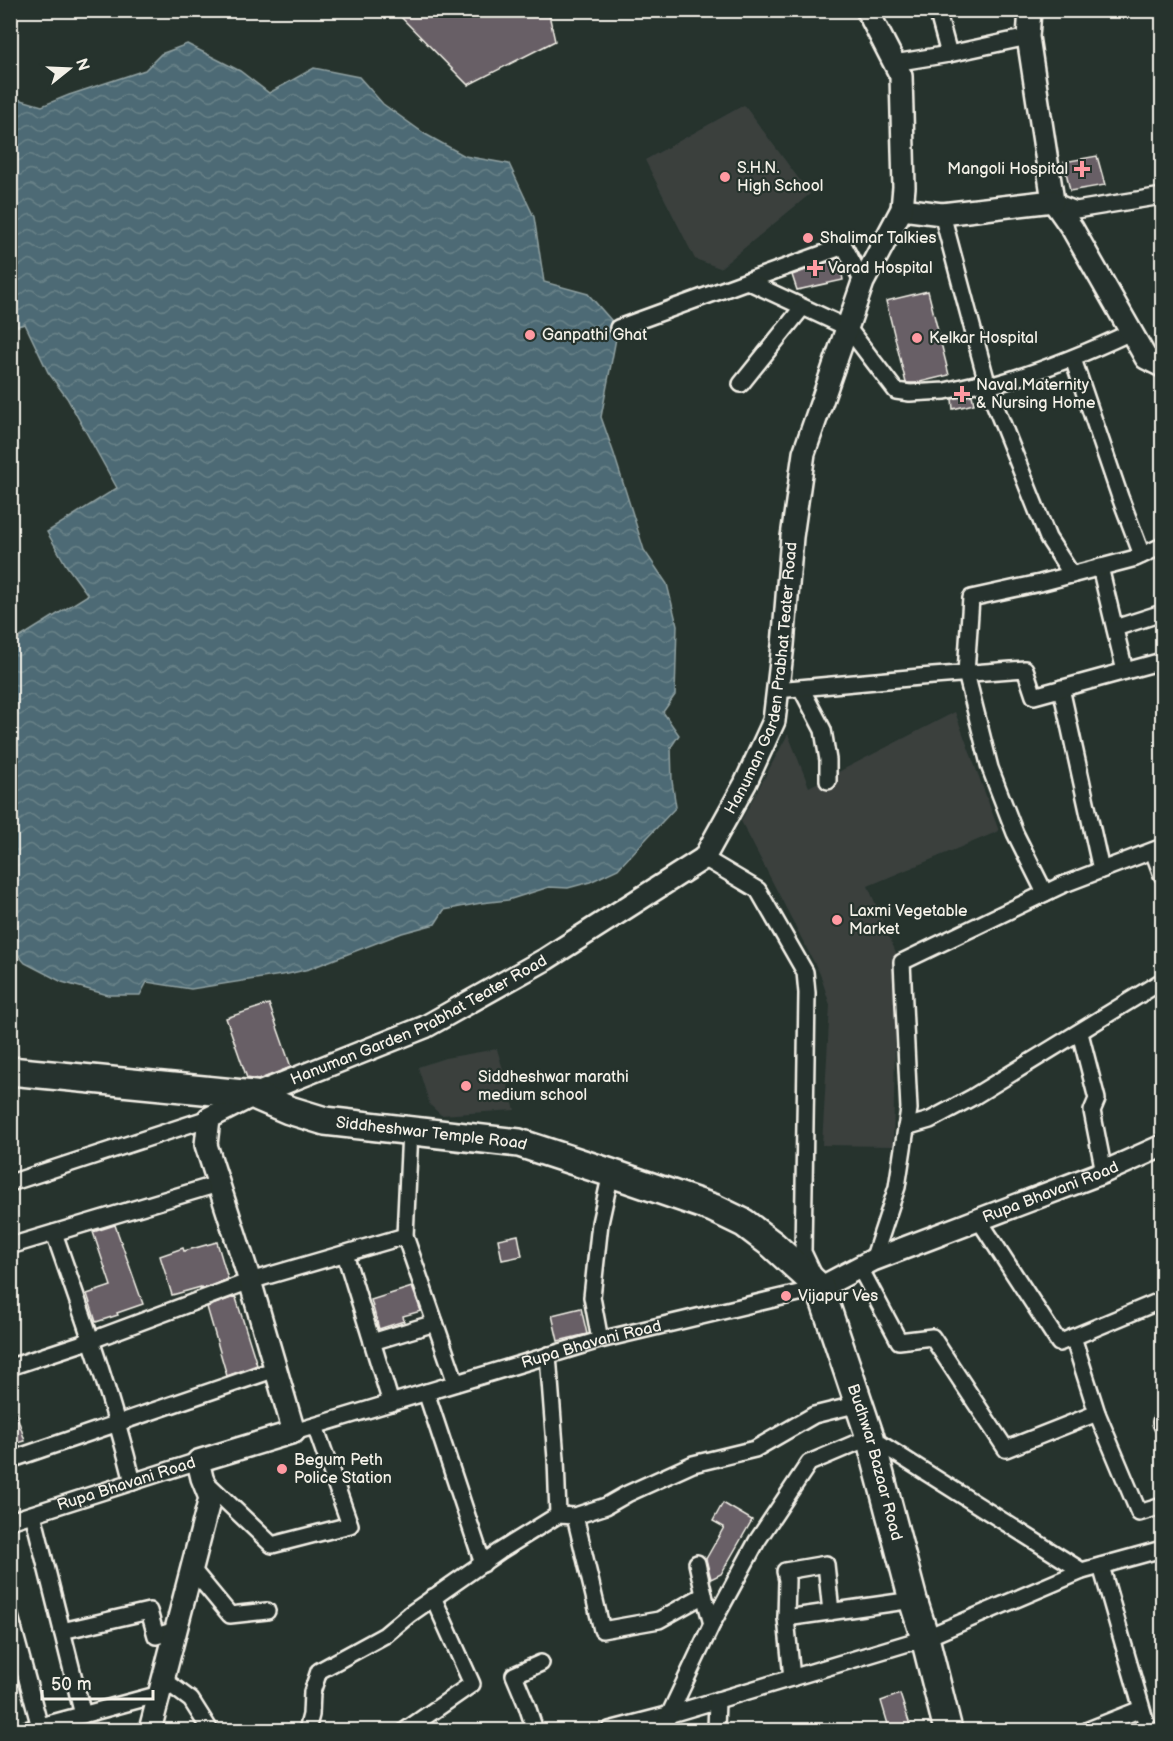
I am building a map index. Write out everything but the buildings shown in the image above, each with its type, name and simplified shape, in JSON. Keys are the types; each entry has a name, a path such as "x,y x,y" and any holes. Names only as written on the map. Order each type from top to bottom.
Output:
{"highway":[{"name":"Siddheshwar Temple Road","path":"10,1071 254,1095 325,1122 519,1143 713,1208 744,1223 773,1245 820,1288"},
{"name":"Budhwar Bazaar Road","path":"820,1288 870,1437 948,1731"}],"street":[{"name":"Hanuman Garden Prabhat Teater Road","path":"209,1118 254,1095 425,1027 546,959 704,858 745,784 774,722 792,537 804,453 863,282 902,209 904,187 901,76 867,10"},
{"path":"937,10 949,54"},
{"path":"1030,10 1028,37 1053,201 1072,228 1146,358 1162,366"},
{"path":"894,63 1028,37"},
{"path":"902,209 942,214 1053,201 1076,210 1162,196"},
{"path":"942,214 988,384 1048,538 1072,575"},
{"path":"618,328 844,246 863,282"},
{"path":"747,281 848,328 896,391 910,393 945,391 1014,380 1073,359 1131,332"},
{"path":"741,384 802,308"},
{"path":"1073,359 1142,555"},
{"path":"1045,893 1015,833 990,768 966,673 971,598 1072,575 1142,555 1162,546"},
{"path":"1100,567 1125,671"},
{"path":"1115,628 1162,613"},
{"path":"777,690 1025,669 1034,696 1162,661"},
{"path":"801,688 823,730 828,760 828,781"},
{"path":"1061,688 1101,870"},
{"path":"1097,1413 1006,1449 932,1337 899,1341 866,1264 897,1187 909,1109 902,963 1062,885 1158,849 1162,875"},
{"path":"704,858 758,890 805,972 807,993 803,1252 820,1288"},
{"path":"906,1127 930,1120 973,1098 1162,981"},
{"path":"1080,1033 1097,1099 1092,1111 1104,1172"},
{"path":"10,1183 209,1118 206,1145 250,1281 294,1432"},
{"path":"410,1131 405,1236 456,1383"},
{"name":"Rupa Bhavani Road","path":"10,1521 133,1482 200,1470 294,1432 600,1340 820,1288 866,1264 1104,1172 1162,1146"},
{"path":"600,1340 592,1297 600,1222 611,1173"},
{"path":"10,1246 218,1184"},
{"path":"979,1220 1059,1342 1162,1300"},
{"path":"54,1233 92,1340 118,1423 133,1482"},
{"path":"10,1367 92,1340 250,1281 405,1236"},
{"path":"345,1254 391,1403"},
{"path":"372,1342 435,1323"},
{"path":"1072,1337 1097,1413 1139,1513 1162,1506"},
{"path":"548,1355 558,1515"},
{"path":"10,1460 276,1369"},
{"path":"426,1392 483,1564"},
{"path":"307,1731 311,1714 312,1692 319,1671 385,1635 433,1598 558,1515 575,1516 606,1506 693,1464 755,1449 814,1415 859,1404"},
{"path":"1162,1419 1162,1425"},
{"path":"200,1470 272,1545 350,1525 315,1426"},
{"path":"662,1731 712,1624 757,1541 809,1463 870,1437 1082,1571"},
{"path":"150,1731 210,1498 200,1470"},
{"path":"33,1514 83,1715"},
{"path":"575,1516 602,1630 659,1620 704,1595"},
{"path":"609,1731 925,1638 1082,1571 1162,1549"},
{"path":"697,1563 712,1624"},
{"path":"792,1678 786,1618 785,1570 826,1564 831,1612"},
{"path":"1101,1566 1148,1731"},
{"path":"192,1569 230,1615 267,1611"},
{"path":"406,1731 472,1684 433,1598"},
{"path":"786,1618 913,1600"},
{"path":"62,1631 149,1611 156,1636 176,1630"},
{"path":"10,1617 33,1729 83,1715 161,1686 190,1700 210,1731"},
{"path":"535,1731 514,1675 540,1663"},
{"path":"716,1731 717,1700"},
{"path":"1088,1731 1141,1709"},
{"path":"668,1731 671,1714"}],"shaded area":[{"name":"S.H.N. High School","path":"744,105 810,194 720,268 695,259 645,160"},
{"name":"Laxmi Vegetable Market","path":"955,712 999,831 868,886 897,955 893,1146 822,1145 830,1005 820,974 741,821 788,734 809,787"},
{"name":"Siddheshwar marathi medium school","path":"497,1049 515,1110 441,1115 430,1105 418,1067 445,1058"}],"water":[{"path":"187,44 240,71 269,93 314,68 359,77 383,104 425,134 465,156 509,164 534,217 544,282 588,294 618,328 601,417 644,550 667,584 677,625 675,695 663,712 679,735 671,747 672,781 676,807 618,869 590,882 568,888 549,887 508,900 444,910 435,924 402,933 309,969 288,974 191,989 147,982 140,995 108,995 62,982 25,963 11,947 11,643 88,595 66,565 47,532 117,488 67,398 48,372 25,324 11,328 11,97 42,106 145,70 161,54"}],"place":[{"name":"Mangoli Hospital","path":"1082,169"},
{"name":"S.H.N. High School","path":"725,177"},
{"name":"Shalimar Talkies","path":"808,238"},
{"name":"Varad Hospital","path":"815,268"},
{"name":"Ganpathi Ghat","path":"530,335"},
{"name":"Kelkar Hospital","path":"917,338"},
{"name":"Naval Maternity & Nursing Home","path":"962,394"},
{"name":"Laxmi Vegetable Market","path":"837,920"},
{"name":"Siddheshwar marathi medium school","path":"466,1086"},
{"name":"Vijapur Ves","path":"786,1296"},
{"name":"Begum Peth Police Station","path":"282,1469"}]}
